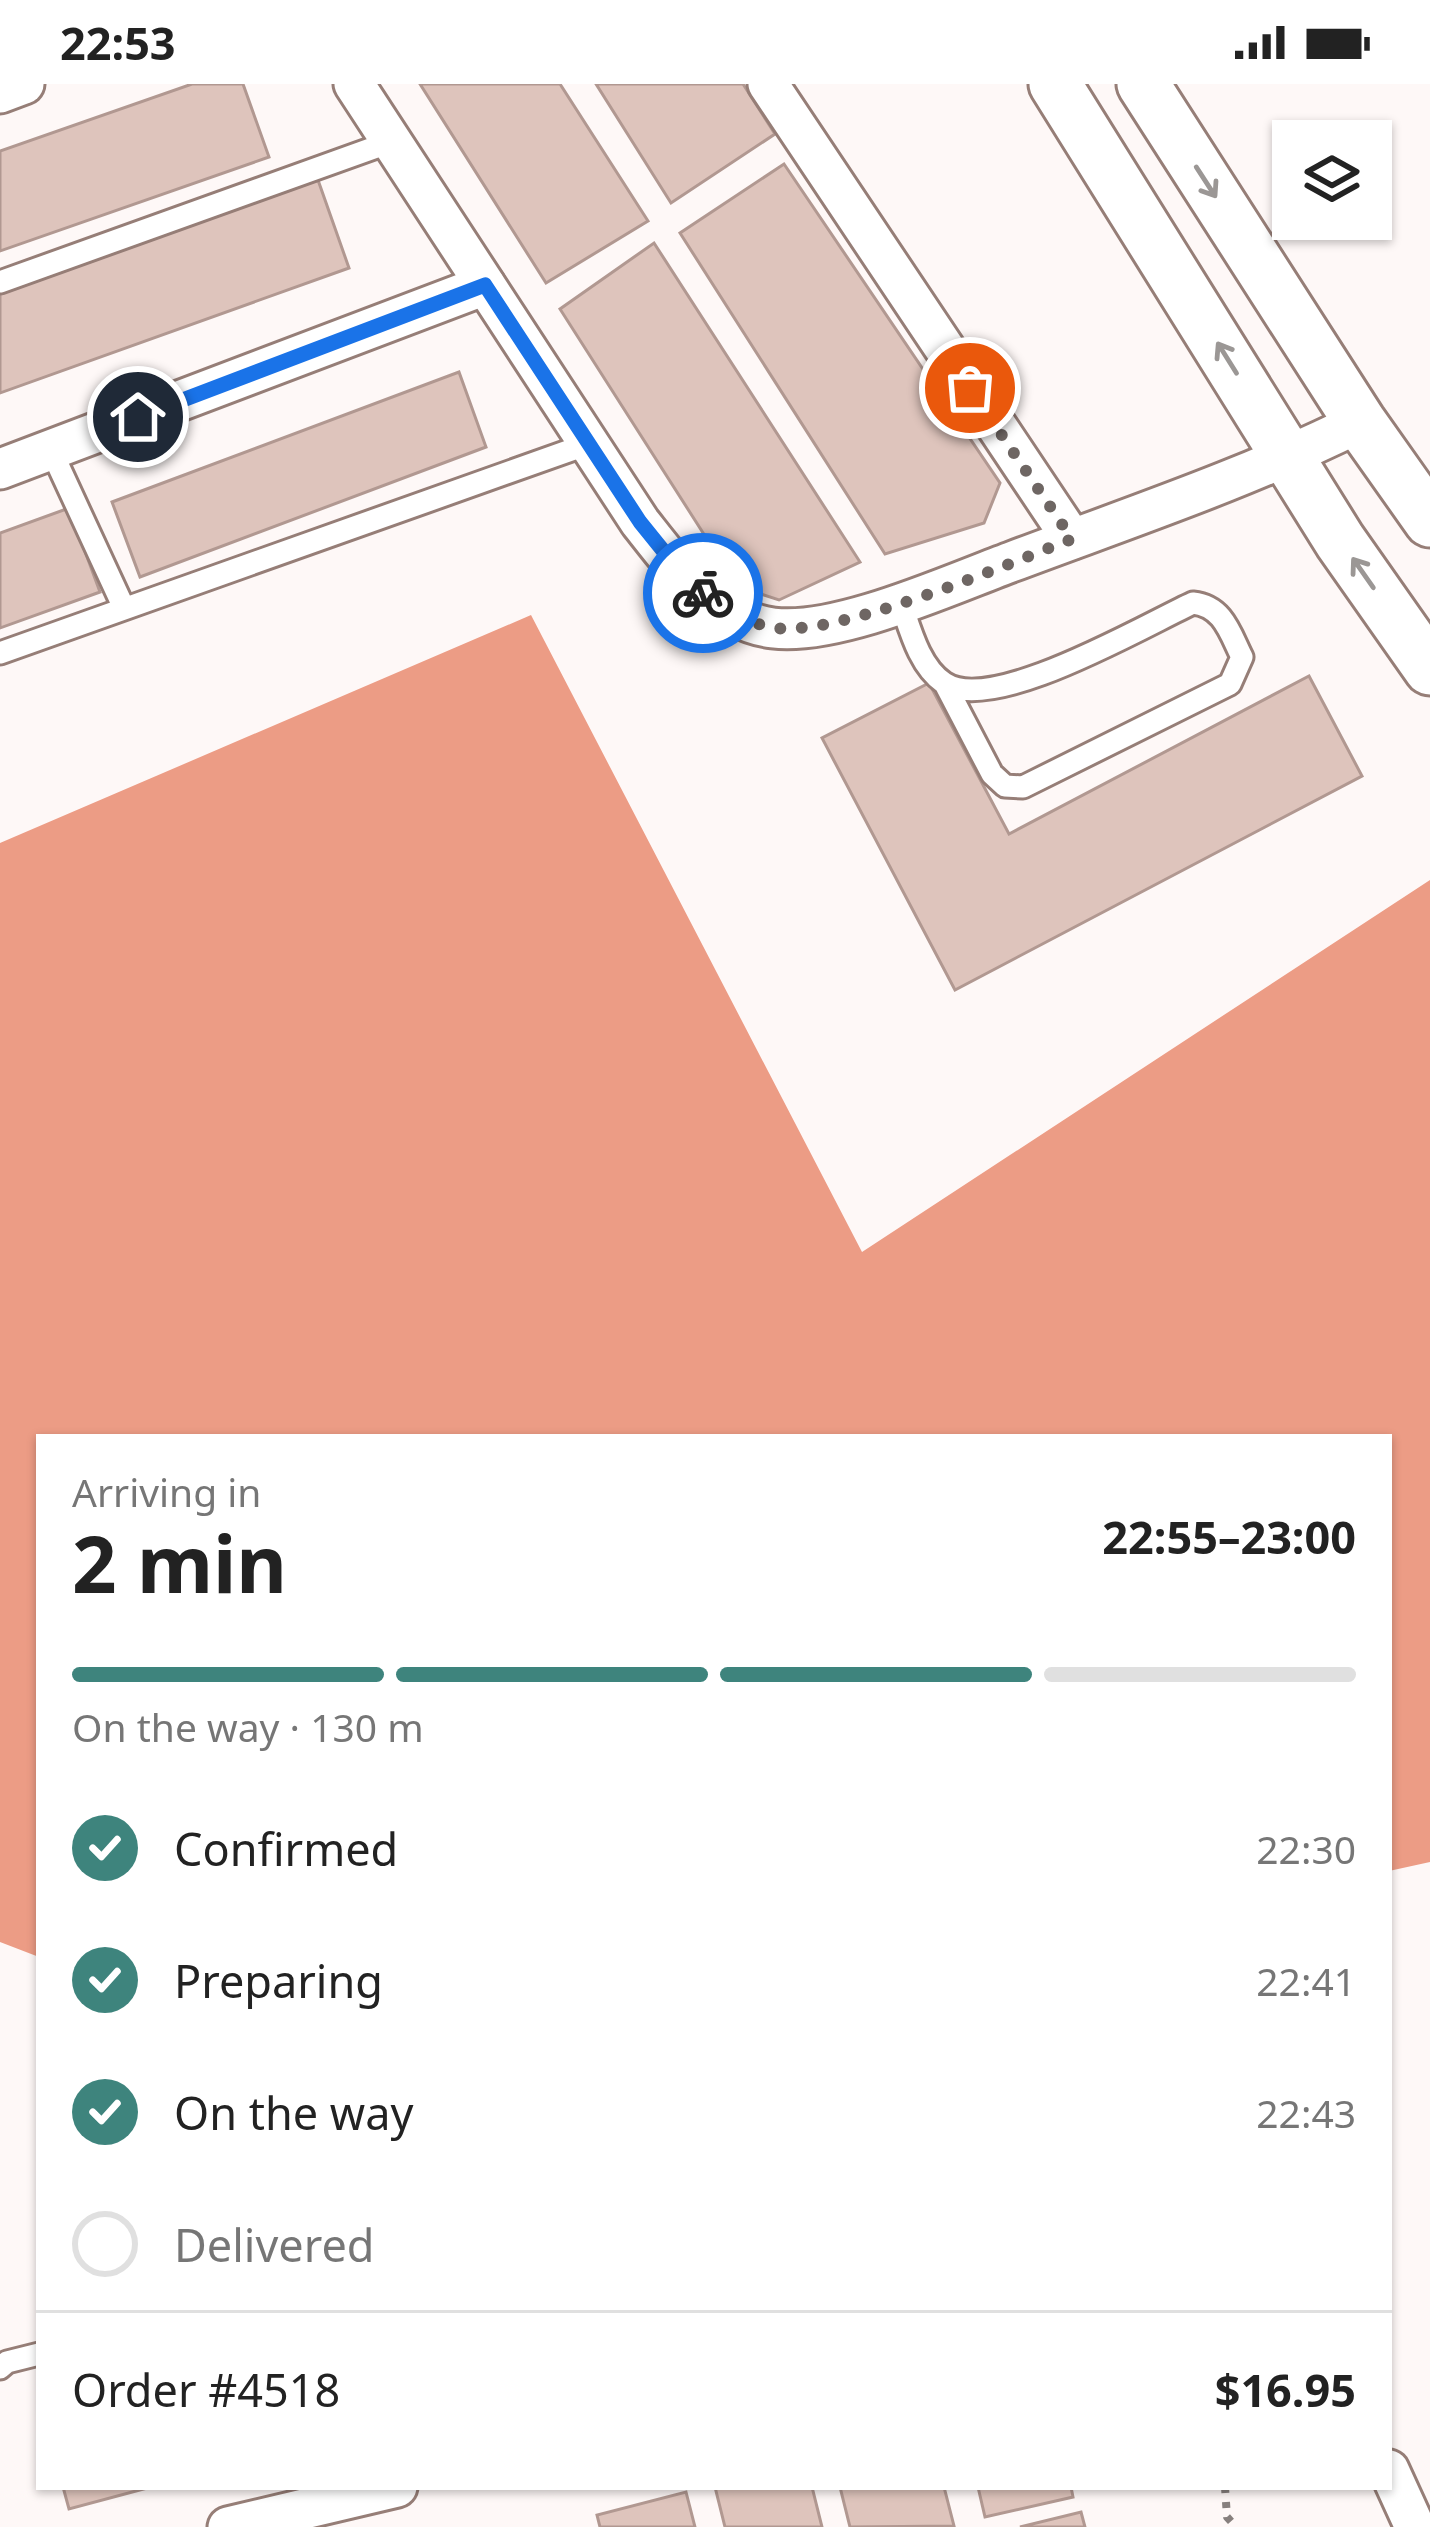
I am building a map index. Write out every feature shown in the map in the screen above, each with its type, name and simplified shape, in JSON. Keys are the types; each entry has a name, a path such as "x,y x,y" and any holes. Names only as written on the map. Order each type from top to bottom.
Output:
{"street":[{"path":"0,93 24,84"},
{"path":"354,84 654,539 682,574 723,610 772,628 820,626 901,603 1289,458 1360,422"},
{"path":"768,84 1072,539"},
{"path":"1055,84 1340,541 1430,669"},
{"path":"1143,84 1360,422 1430,521"},
{"path":"0,469 485,285"},
{"path":"1392,2477 1415,2527"},
{"path":"228,2527 384,2490"}],"lane":[{"path":"0,282 393,141"},
{"path":"0,653 588,444"},
{"path":"51,450 124,608"},
{"path":"901,603 928,667 945,684 992,774 1005,786 1023,787 1230,684 1242,657 1220,613 1208,604 1193,603 1029,680 998,690 969,692 945,684"},
{"path":"0,2368 36,2355"}],"path":[{"path":"1225,2490 1227,2517 1235,2527"}],"shaded area":[{"path":"531,615 862,1252 1430,880 1430,1862 1392,1870 1392,1434 36,1434 36,1956 0,1942 0,843"}],"building":[{"path":"192,84 243,84 269,157 0,251 0,151"},
{"path":"420,84 560,84 648,221 546,283"},
{"path":"596,84 743,84 775,134 671,203"},
{"path":"784,164 1000,483 984,523 885,554 680,233"},
{"path":"318,180 349,268 0,393 0,294"},
{"path":"654,243 860,562 779,600 737,586 560,309"},
{"path":"459,372 486,447 140,577 112,502"},
{"path":"69,508 100,592 0,628 0,533"},
{"path":"1309,676 1362,776 955,990 822,738 929,683 1009,834"},
{"path":"64,2490 140,2490 69,2509"},
{"path":"716,2490 813,2490 822,2527 725,2527"},
{"path":"841,2490 945,2490 954,2526 850,2527"},
{"path":"979,2490 1072,2490 1073,2497 985,2517"},
{"path":"686,2492 695,2527 600,2527 597,2515"},
{"path":"1081,2512 1085,2527 1020,2527"}],"way so far":[{"path":"703,593 723,610 772,628 820,626 901,603 1072,539 970,388"}],"route":[{"path":"138,417 485,285 640,522 703,593"}]}
